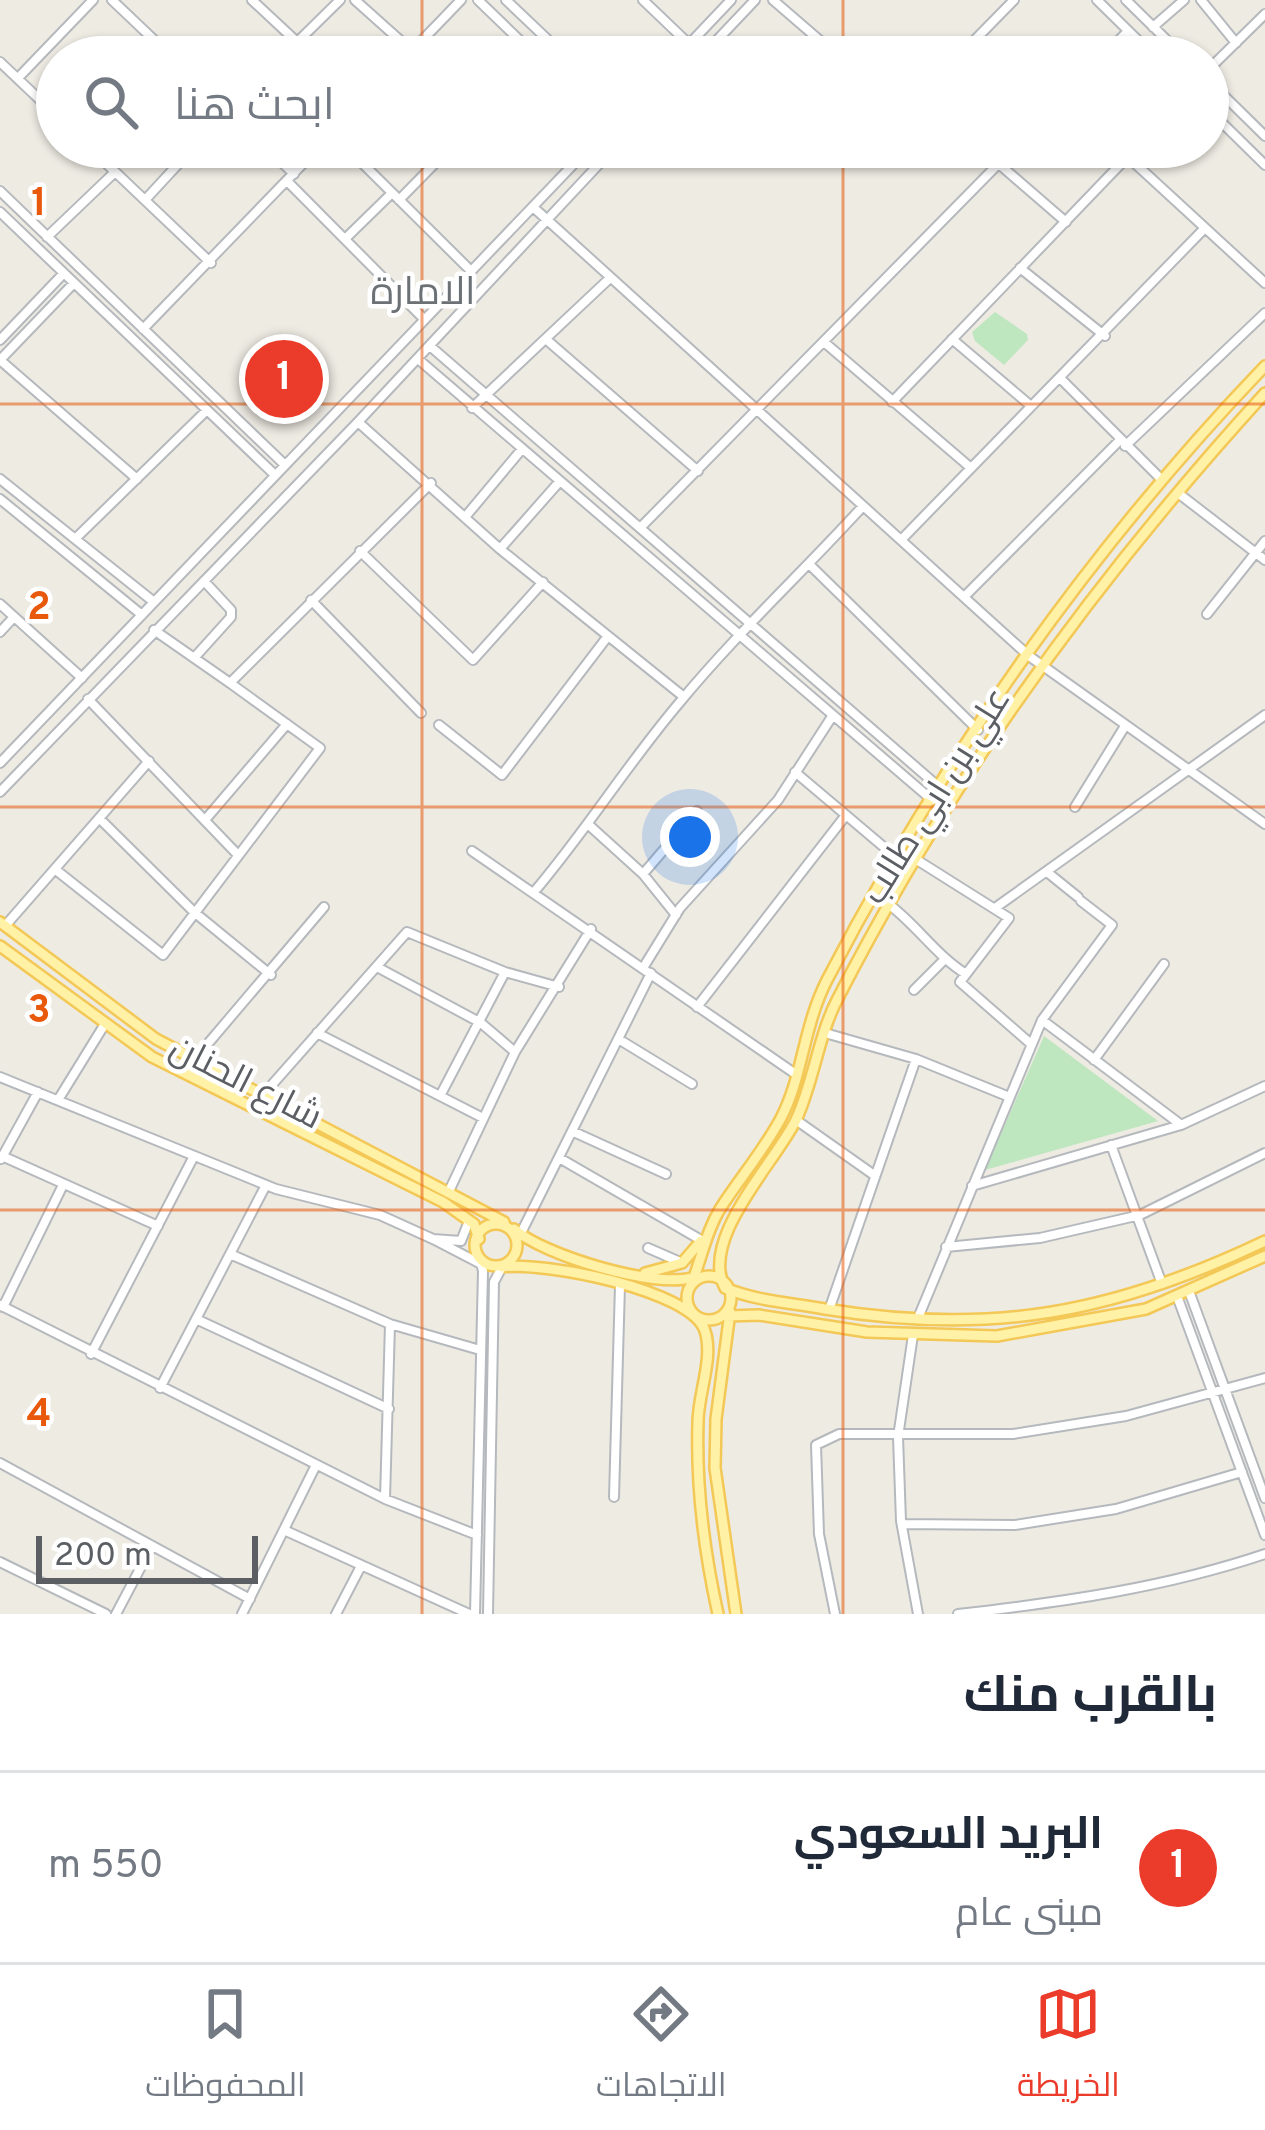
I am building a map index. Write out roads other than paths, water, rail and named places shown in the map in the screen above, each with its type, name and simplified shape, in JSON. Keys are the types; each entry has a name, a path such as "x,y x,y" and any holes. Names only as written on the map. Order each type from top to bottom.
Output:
{"main road":[{"name":"علي بن ابي طالب","path":"693,1277 710,1227 783,1115 815,1004 933,801 1029,656 1162,480 1265,366"},
{"name":"علي بن ابي طالب","path":"725,1288 719,1267 728,1227 796,1120 834,1005 917,860 1041,666 1176,492 1265,393"},
{"name":"شارع الحنان","path":"2,924 120,1016 262,1096 449,1190 560,1256 634,1273 693,1277"},
{"name":"شارع الحنان","path":"0,946 103,1027 199,1084 363,1160 470,1221"},
{"path":"470,1221 479,1239 481,1264 495,1270 541,1268 620,1286 667,1297 713,1321 729,1314 913,1335 997,1336 1146,1310 1265,1256"},
{"path":"479,1239 489,1224 514,1231 513,1253 502,1267"},
{"path":"634,1273 682,1263 710,1227"},
{"path":"718,1614 697,1469 707,1352 705,1330 687,1297 693,1277 711,1275 725,1288 829,1310 918,1318 1059,1314 1163,1286 1265,1240"},
{"path":"725,1288 729,1314 716,1419 716,1468 736,1614"}],"street":[{"path":"58,36 93,0"},
{"path":"112,0 150,36"},
{"path":"252,0 291,36"},
{"path":"303,36 340,0"},
{"path":"355,0 391,36"},
{"path":"426,36 461,0"},
{"path":"478,0 515,36"},
{"path":"506,0 544,36"},
{"path":"517,10 527,0"},
{"path":"644,0 681,36"},
{"path":"697,36 731,0"},
{"path":"721,36 755,0"},
{"path":"773,0 815,36"},
{"path":"979,36 1014,0"},
{"path":"1096,0 1134,36"},
{"path":"1126,0 1163,36"},
{"path":"1154,27 1184,0"},
{"path":"1201,0 1236,43"},
{"path":"1229,50 1265,14"},
{"path":"1124,36 1129,31"},
{"path":"18,78 36,59"},
{"path":"0,62 36,96"},
{"path":"1229,101 1265,136"},
{"path":"1229,129 1265,164"},
{"path":"111,168 211,263"},
{"path":"145,200 175,168"},
{"path":"283,168 424,320"},
{"path":"143,329 300,168"},
{"path":"367,168 471,271"},
{"path":"347,237 428,168"},
{"path":"0,764 570,168"},
{"path":"0,792 358,422 595,168"},
{"path":"640,528 995,168"},
{"path":"1004,168 1066,222"},
{"path":"892,402 1118,168"},
{"path":"1139,168 1202,231 1265,284"},
{"path":"47,237 115,172"},
{"path":"0,191 285,465"},
{"path":"533,207 1029,656 1265,824"},
{"path":"0,212 275,475"},
{"path":"901,540 1105,336 1202,231"},
{"path":"1020,268 1105,336"},
{"path":"0,339 64,273"},
{"path":"472,408 610,278"},
{"path":"74,283 0,360 136,479"},
{"path":"964,597 1265,314"},
{"path":"952,338 1031,406"},
{"path":"548,341 698,471"},
{"path":"824,343 971,468"},
{"path":"430,346 941,789"},
{"path":"418,359 933,801"},
{"path":"1062,380 1162,480"},
{"path":"76,539 207,410"},
{"path":"358,422 500,549 684,697"},
{"path":"466,516 521,449"},
{"path":"0,479 154,602"},
{"path":"500,549 560,481"},
{"path":"230,683 431,483"},
{"path":"1176,492 1265,560"},
{"path":"0,499 142,615"},
{"path":"534,892 590,826 632,759 684,697 864,506"},
{"path":"1207,614 1265,542"},
{"path":"360,551 472,661 543,582"},
{"path":"809,566 978,730"},
{"path":"194,658 231,617 231,610 204,581"},
{"path":"311,600 421,712"},
{"path":"0,604 82,678"},
{"path":"0,632 14,617"},
{"path":"56,870 164,955 320,748 154,630"},
{"path":"439,725 502,775 608,637"},
{"path":"88,699 238,855"},
{"path":"514,1231 561,1159 676,915 795,772 833,715"},
{"path":"995,908 1265,716"},
{"path":"205,820 287,724"},
{"path":"1075,807 1125,726"},
{"path":"2,924 56,870 149,761"},
{"path":"795,772 898,859"},
{"path":"643,874 698,811"},
{"path":"698,1006 846,815"},
{"path":"100,819 194,912 271,975"},
{"path":"590,826 643,874 676,915"},
{"path":"472,851 797,1075"},
{"path":"917,860 1009,918 960,982 1031,1044"},
{"path":"918,1318 1042,1020 1112,925 1047,872"},
{"path":"891,906 916,926 944,960 966,974"},
{"path":"194,1060 271,975 324,907"},
{"path":"449,1190 515,1052 559,988 590,929"},
{"path":"262,1096 407,932 505,972 559,988"},
{"path":"914,990 944,960"},
{"path":"1094,1060 1164,964"},
{"path":"377,967 481,1023 515,1052"},
{"path":"440,1096 505,972"},
{"path":"1042,1020 1180,1124"},
{"path":"58,1100 103,1027"},
{"path":"317,1033 483,1118"},
{"path":"826,1033 916,1059 1007,1096"},
{"path":"620,1040 692,1084"},
{"path":"829,1310 916,1059"},
{"path":"0,1077 266,1185 380,1215 481,1264 472,1614 284,1530"},
{"path":"970,1186 1180,1124 1265,1086"},
{"path":"38,1092 1,1158 158,1226"},
{"path":"796,1120 874,1175"},
{"path":"574,1132 666,1174"},
{"path":"1111,1145 1163,1286"},
{"path":"946,1246 1040,1238 1140,1215 1265,1153"},
{"path":"91,1354 194,1156"},
{"path":"561,1159 701,1240"},
{"path":"160,1388 266,1185"},
{"path":"62,1187 2,1306 386,1499 476,1535"},
{"path":"433,1239 461,1241 470,1221"},
{"path":"648,1248 682,1263"},
{"path":"230,1254 390,1324 480,1350"},
{"path":"488,1614 494,1282 502,1267"},
{"path":"614,1497 620,1286"},
{"path":"1189,1291 1265,1498"},
{"path":"1177,1296 1265,1535"},
{"path":"196,1319 389,1408"},
{"path":"386,1499 390,1324"},
{"path":"913,1335 898,1437 902,1524 918,1614"},
{"path":"836,1614 819,1534 816,1445 839,1434 1013,1434 1126,1416 1265,1378"},
{"path":"0,1463 250,1599"},
{"path":"242,1614 316,1465"},
{"path":"902,1524 1015,1525 1116,1509 1241,1472"},
{"path":"116,1614 152,1546"},
{"path":"958,1614 1090,1599 1265,1554"},
{"path":"0,1562 106,1614"},
{"path":"336,1614 361,1566"}],"place":[{"name":"البريد السعودي","path":"284,379"}],"district":[{"name":"الامارة","path":"423,294"}]}
